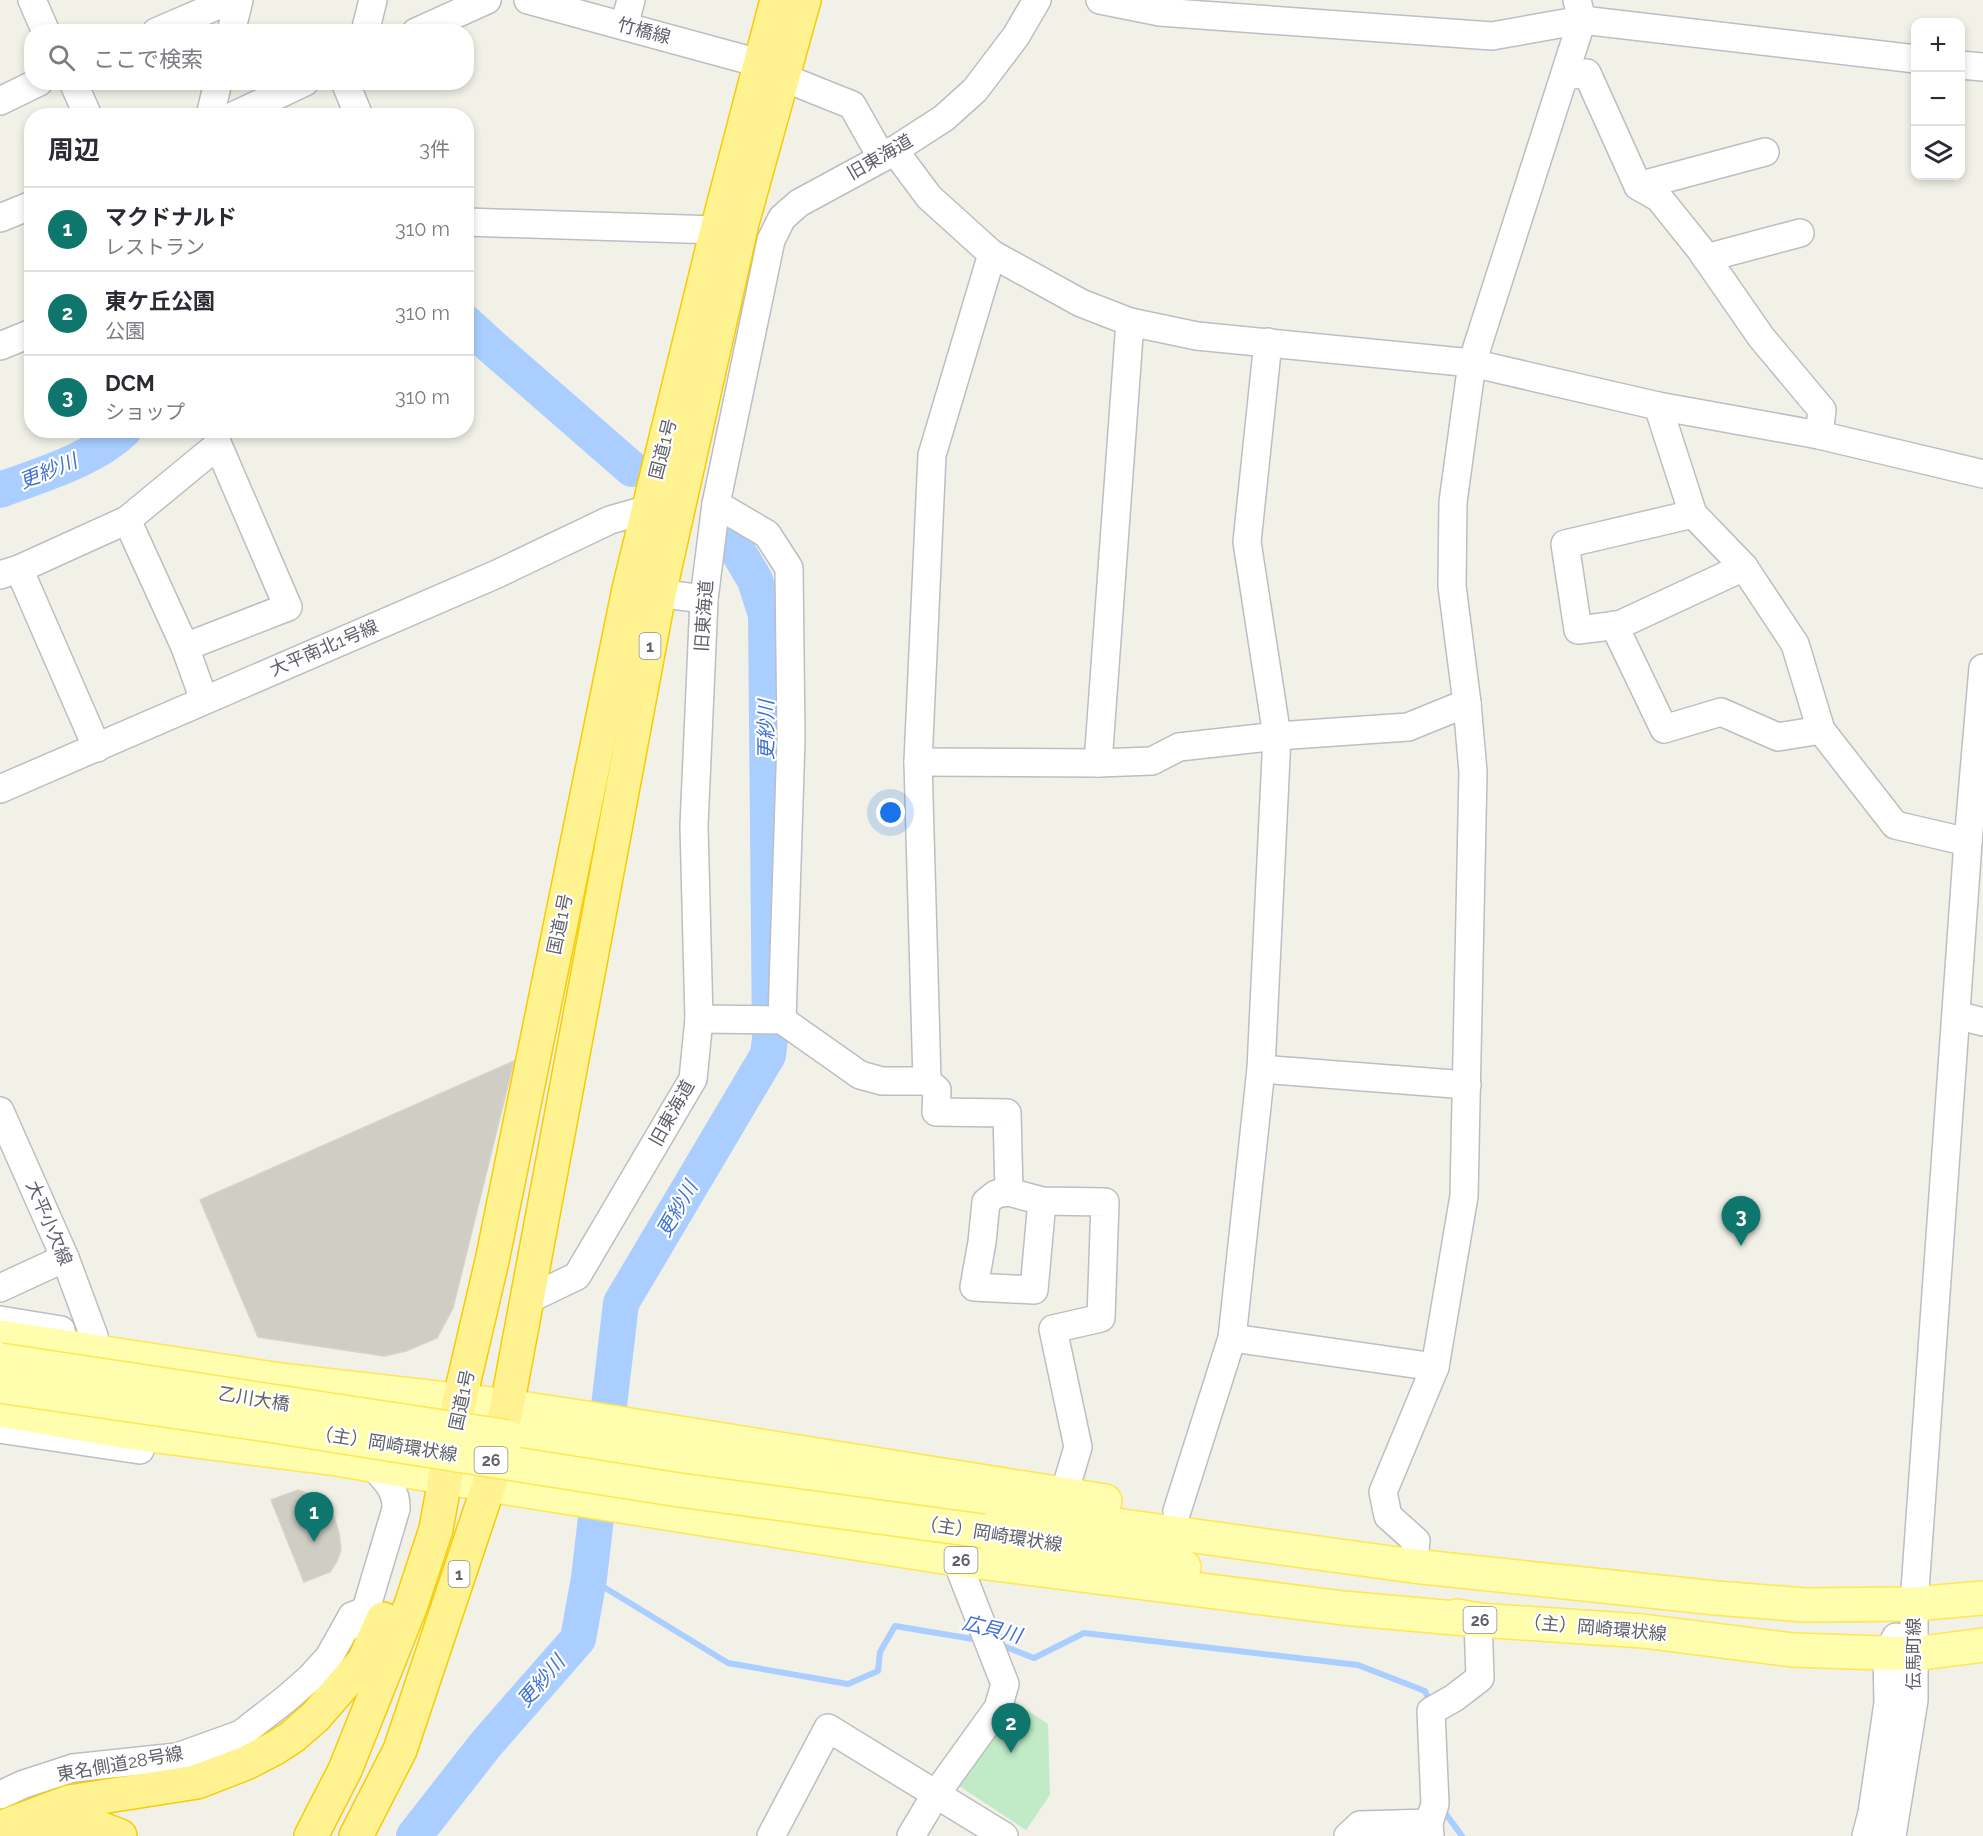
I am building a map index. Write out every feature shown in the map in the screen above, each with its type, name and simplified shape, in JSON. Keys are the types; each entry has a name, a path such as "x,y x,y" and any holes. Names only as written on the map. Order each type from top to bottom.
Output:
{"highway":[{"name":"国道1号","path":"311,1836 345,1770 411,1605 436,1529 439,1475 453,1402 492,1261 644,592 742,223 770,70 777,0"},
{"name":"国道1号","path":"356,1836 400,1750 489,1485 507,1422 644,592 649,509 717,230 770,70 804,0"},
{"path":"0,1828 69,1802 197,1782 246,1763 292,1737 315,1717 364,1661 376,1637 405,1563 418,1521 439,1475"},
{"path":"25,1836 44,1829 89,1824 120,1836"}],"main road":[{"name":"26","path":"0,1338 280,1380 453,1402 507,1422 585,1418 1178,1511 1413,1566"},
{"name":"乙川大橋","path":"0,1360 507,1422"},
{"name":"（主）岡崎環状線","path":"0,1386 274,1426 679,1490 984,1519 1728,1599 1805,1605 1914,1604 1983,1598"},
{"name":"26","path":"0,1410 134,1433 371,1464 489,1485 956,1559 1343,1608 1478,1620"},
{"name":"（主）岡崎環状線","path":"507,1422 540,1443 984,1519 1478,1620 1643,1631 1793,1650 1900,1654 1983,1645"}],"street":[{"path":"32,0 42,24"},
{"path":"174,24 230,0"},
{"path":"233,24 239,0"},
{"path":"367,24 373,0"},
{"path":"434,24 487,0"},
{"name":"竹橋線","path":"528,0 770,70 852,105 888,154 929,197 992,254 1081,303 1130,322 1197,336 1472,363 1658,405 1819,435 1983,474"},
{"path":"624,26 631,0"},
{"name":"旧東海道","path":"527,1300 577,1276 693,1079 699,1019 694,826 704,599 716,504 771,240 782,218 800,203 888,154 944,118 975,90 1016,36 1037,0"},
{"path":"1100,0 1161,12 1492,36 1580,10 1911,59"},
{"path":"1413,1566 1416,1541 1388,1516 1383,1492 1435,1367 1464,1196 1473,772 1452,586 1453,502 1472,363 1565,76 1580,10"},
{"path":"1965,65 1983,67"},
{"path":"1565,76 1587,73 1638,186 1659,198 1706,258 1761,337 1822,410 1819,435"},
{"path":"0,101 24,89"},
{"path":"77,90 84,108"},
{"path":"212,108 216,90"},
{"path":"250,108 288,90"},
{"path":"348,90 356,108"},
{"path":"1638,186 1765,152"},
{"path":"0,218 24,208"},
{"path":"474,222 717,230"},
{"path":"1706,258 1800,233"},
{"path":"927,1082 918,762 932,455 992,254"},
{"path":"1098,763 1130,322"},
{"path":"0,346 24,336"},
{"path":"1178,1511 1232,1338 1261,1069 1277,736 1247,542 1268,342"},
{"path":"1658,405 1693,514 1744,567 1795,644 1821,730 1895,825 1968,842"},
{"path":"98,748 10,572 127,520 218,445 288,607 185,647"},
{"path":"716,504 767,534 789,568 790,739 782,1020"},
{"name":"大平南北1号線","path":"0,789 497,574 610,520 649,509"},
{"path":"1693,514 1565,544 1578,630 1619,625 1744,567"},
{"path":"127,520 185,647 204,700"},
{"path":"644,592 704,599"},
{"path":"1614,625 1664,729 1721,712 1778,737 1821,730"},
{"path":"1914,1604 1968,842 1983,668"},
{"path":"918,762 1152,761 1179,747 1277,736 1408,727 1467,703"},
{"path":"1957,1015 1983,1022"},
{"path":"699,1019 782,1020 860,1075 882,1081 927,1082 937,1090 936,1112 1007,1113 1009,1192"},
{"path":"1261,1069 1467,1085"},
{"name":"大平小欠線","path":"0,1111 65,1258 94,1336"},
{"path":"1041,1201 1034,1290 974,1287 986,1202 996,1194 1009,1192 1041,1201 1104,1202 1101,1318 1053,1329 1078,1447 1064,1494"},
{"path":"0,1288 65,1258"},
{"path":"0,1320 233,1362 280,1380"},
{"path":"1232,1338 1435,1367"},
{"path":"0,1430 138,1450 253,1448"},
{"path":"333,1697 352,1653 393,1520 396,1500 390,1484 371,1464"},
{"path":"911,1836 936,1794 998,1708 1005,1684 956,1559"},
{"name":"伝馬町線","path":"1866,1836 1872,1813 1888,1703 1914,1604"},
{"name":"東名側道28号線","path":"0,1795 24,1784 73,1768 177,1757 241,1734 310,1678 329,1657 352,1616 366,1611"},
{"path":"1348,1836 1360,1825 1430,1829 1436,1804 1431,1711 1454,1698 1480,1678 1478,1620"},
{"name":"伝馬町線","path":"1892,1836 1914,1701 1900,1654"},
{"path":"771,1836 828,1728 1005,1836"}],"green space":[{"path":"1015,1702 1048,1724 1050,1795 1026,1830 953,1782 1005,1706"}],"building":[{"path":"514,1061 453,1308 437,1338 406,1351 384,1356 258,1337 200,1200"},
{"path":"298,1490 324,1503 334,1517 341,1550 330,1572 304,1582 271,1500"}],"waterway":[{"name":"更紗川","path":"474,330 632,469"},
{"name":"更紗川","path":"0,490 82,458 115,438"},
{"name":"更紗川","path":"414,1836 486,1744 578,1639 589,1578 621,1303 768,1055 770,1039 766,615 755,580 730,538"},
{"name":"広貝川","path":"589,1578 728,1663 848,1684 878,1671 880,1652 895,1626 979,1640"},
{"name":"広貝川","path":"998,1644 1034,1658 1084,1633 1358,1665 1425,1691 1430,1702"},
{"name":"広貝川","path":"1443,1810 1462,1836"}],"place":[{"name":"DCM","path":"1741,1246"},
{"name":"マクドナルド","path":"314,1542"},
{"name":"東ケ丘公園","path":"1011,1753"}]}
